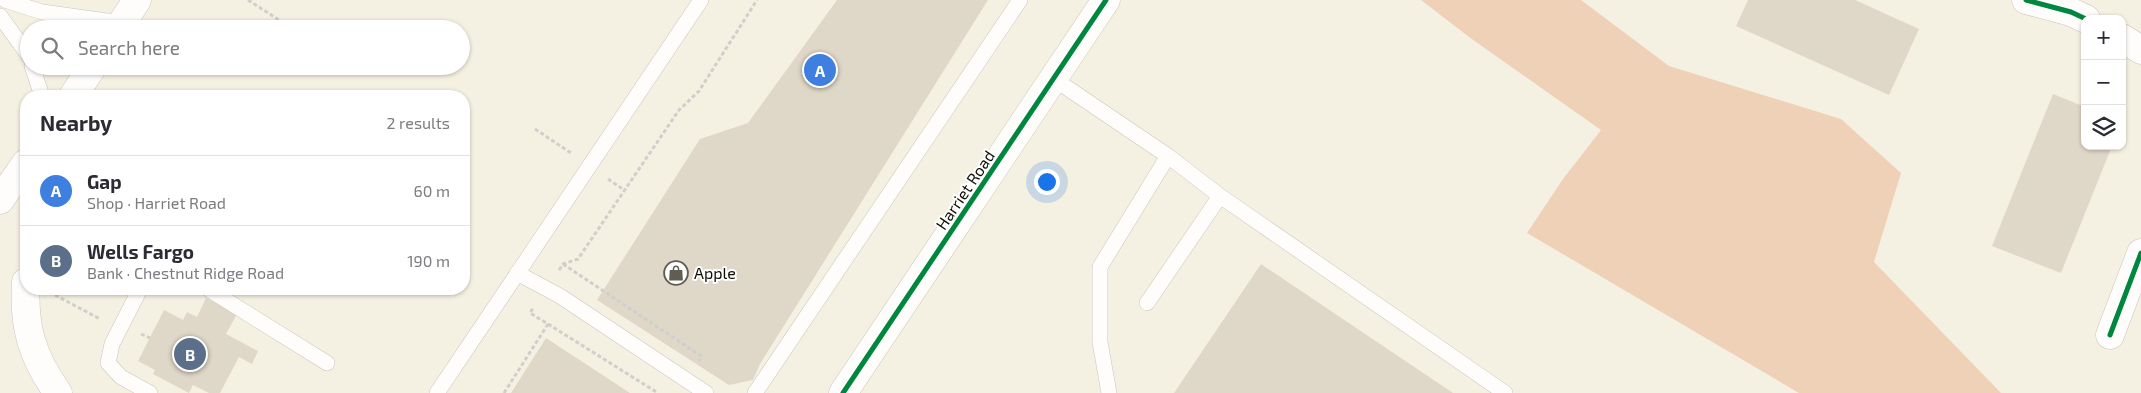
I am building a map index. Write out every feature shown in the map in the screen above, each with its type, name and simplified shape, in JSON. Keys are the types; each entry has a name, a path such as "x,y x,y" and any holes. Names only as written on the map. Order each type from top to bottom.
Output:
{"street":[{"path":"123,20 137,0"},
{"name":"Harriet Road","path":"843,393 1106,0"},
{"path":"2026,0 2071,12 2081,17"},
{"path":"2126,41 2141,50"},
{"path":"77,90 87,75"},
{"path":"85,90 90,75"},
{"path":"0,200 20,172"},
{"path":"2110,335 2141,253"},
{"path":"26,295 26,322 30,343 45,373 58,393"}],"lane":[{"path":"5,0 42,12 86,20"},
{"path":"437,393 701,0"},
{"path":"755,393 1020,0"},
{"path":"0,16 20,44"},
{"path":"35,75 40,90"},
{"path":"1054,79 1168,156 1220,196 1505,393"},
{"path":"1109,393 1100,342 1100,267 1168,156"},
{"path":"1147,303 1220,196"},
{"path":"518,273 546,288 706,393"},
{"path":"137,295 112,344 108,354 108,363 121,377 150,393"},
{"path":"218,295 327,363"}],"path":[{"path":"248,0 279,20"},
{"path":"658,393 530,313 563,264 578,259 679,110 699,91 757,0"},
{"path":"504,393 548,324"}],"shaded area":[{"path":"1421,0 1581,0 1669,66 1841,119 1901,173 1874,262 2001,393 1799,393 1527,233 1563,179 1601,130 1469,37"}],"building":[{"path":"837,0 988,0 760,364 753,380 729,385 597,300 700,139 748,123"},
{"path":"1748,0 1855,0 1919,29 1889,95 1736,26"},
{"path":"2053,94 2081,105 2081,150 2110,150 2061,273 1992,246"},
{"path":"1261,264 1453,393 1174,393"},
{"path":"206,298 237,314 226,334 258,351 252,364 239,357 220,393 209,393 193,385 189,393 153,374 155,370 138,361 164,310 183,320 187,312 197,317"},
{"path":"546,338 630,393 511,393"}],"cycle path":[{"path":"843,393 1106,0"},
{"path":"2026,0 2071,12 2081,17"},
{"path":"2110,335 2141,253"}],"place":[{"name":"Gap","path":"820,70"},
{"name":"Apple","path":"676,273"},
{"name":"Wells Fargo","path":"190,354"}]}
